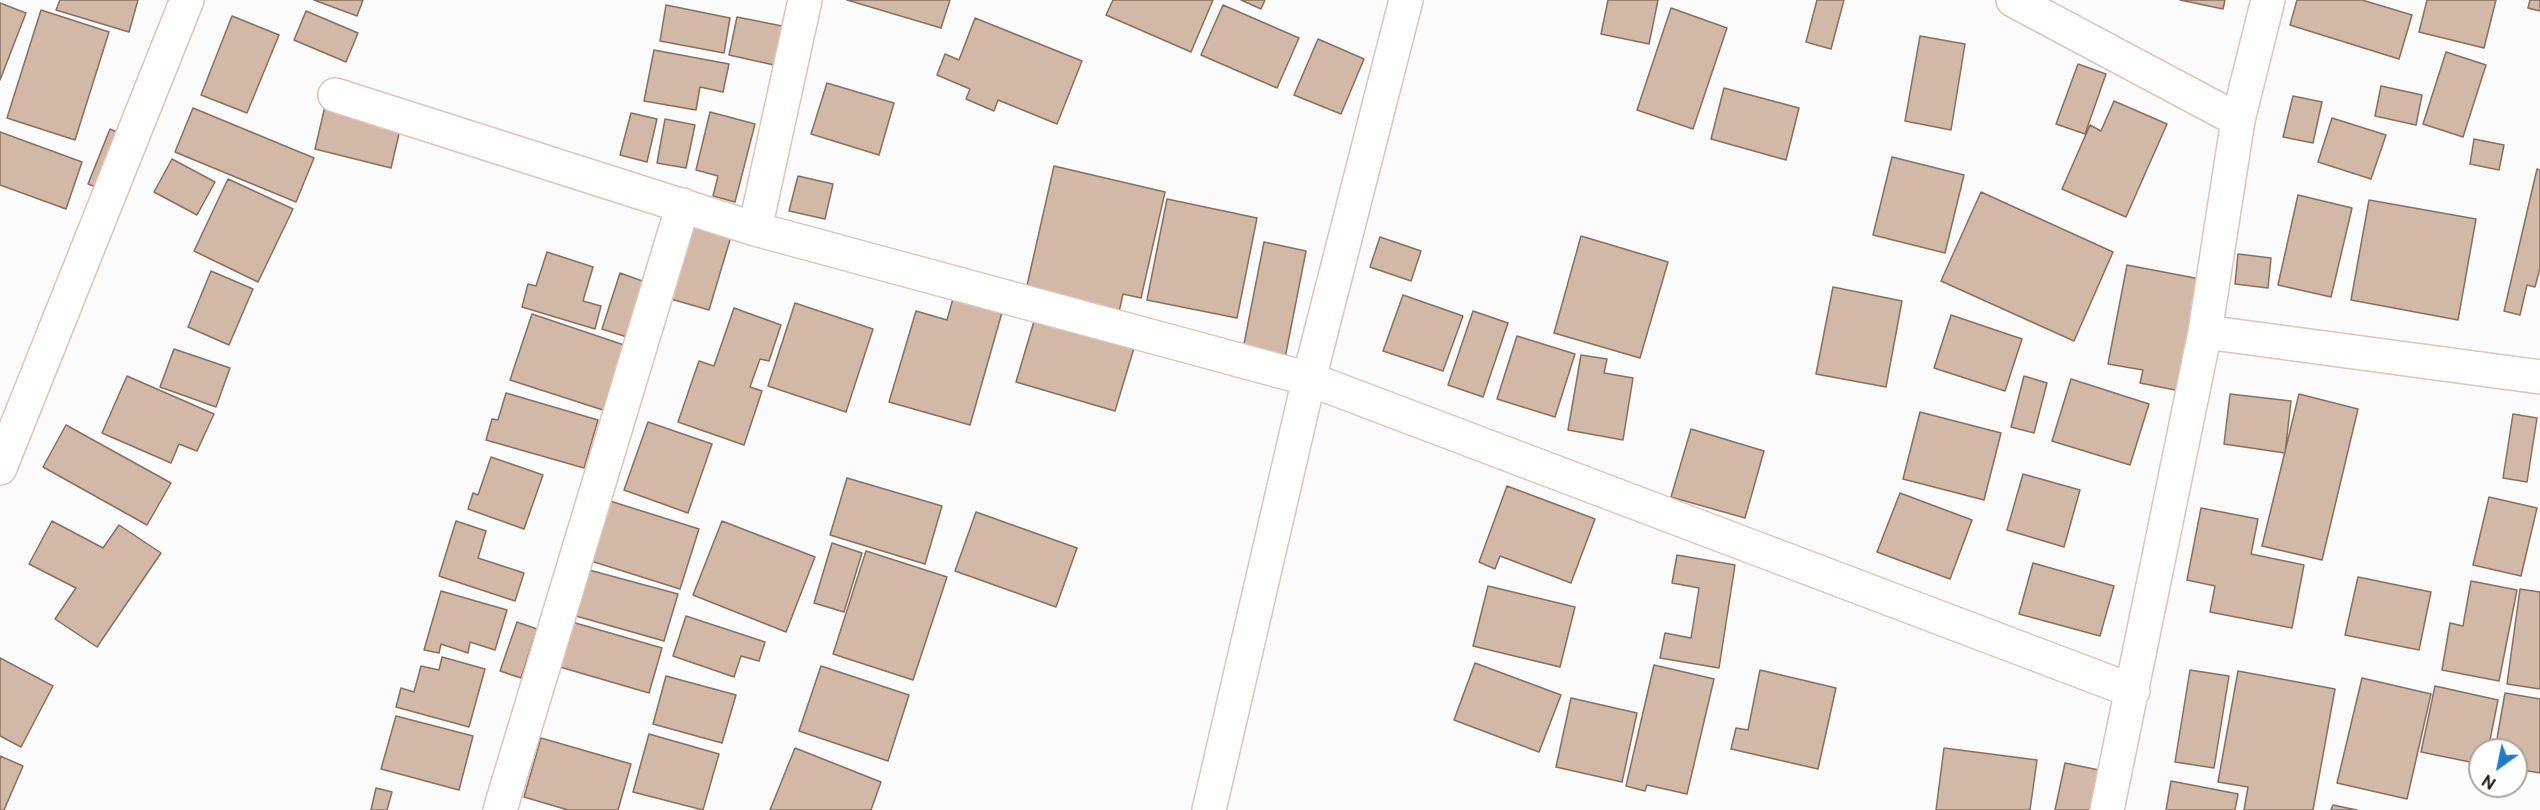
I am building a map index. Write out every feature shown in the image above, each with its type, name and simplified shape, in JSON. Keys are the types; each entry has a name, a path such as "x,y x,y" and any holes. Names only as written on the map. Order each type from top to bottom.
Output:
{"street":[{"path":"0,468 187,0"},
{"path":"755,229 805,0"},
{"path":"1209,810 1309,379 1406,0"},
{"path":"2013,0 2238,120"},
{"path":"2107,810 2205,332 2238,120 2268,0"},
{"path":"335,95 755,229 1309,379 2133,691"},
{"path":"500,810 682,206"},
{"path":"2205,332 2540,377"}],"building":[{"path":"60,0 138,0 129,32 56,10"},
{"path":"314,0 363,0 357,16"},
{"path":"847,0 950,0 941,28"},
{"path":"1113,0 1213,0 1191,52 1106,15"},
{"path":"1241,0 1265,0 1261,9"},
{"path":"1608,0 1658,0 1649,44 1601,34"},
{"path":"1817,0 1844,0 1831,49 1806,42"},
{"path":"2180,0 2225,0 2223,9"},
{"path":"2297,0 2362,0 2412,15 2399,59 2290,25"},
{"path":"2427,0 2496,0 2484,48 2419,32"},
{"path":"2530,0 2540,0 2540,11 2528,8"},
{"path":"0,3 26,13 0,80"},
{"path":"666,5 730,18 724,53 660,41"},
{"path":"1223,5 1299,38 1277,88 1201,55"},
{"path":"1671,8 1727,28 1693,129 1637,110"},
{"path":"41,10 109,32 75,140 7,118"},
{"path":"306,11 358,33 346,62 294,40"},
{"path":"232,16 279,35 247,113 201,95"},
{"path":"737,17 792,28 783,67 729,55"},
{"path":"975,18 1082,61 1057,124 998,100 994,111 966,99 970,89 937,75 945,54 959,60"},
{"path":"1920,36 1965,44 1951,130 1905,121"},
{"path":"1318,39 1364,59 1341,114 1294,95"},
{"path":"654,50 729,64 723,92 700,87 696,110 644,101"},
{"path":"2446,52 2486,65 2463,137 2423,124"},
{"path":"2078,64 2106,74 2085,134 2056,124"},
{"path":"827,83 894,103 879,155 811,134"},
{"path":"2381,86 2422,95 2416,125 2375,116"},
{"path":"1724,88 1799,108 1786,160 1711,139"},
{"path":"2293,96 2322,102 2313,143 2283,137"},
{"path":"2114,101 2167,124 2126,217 2062,189 2090,125 2101,131"},
{"path":"326,102 402,121 391,168 315,149"},
{"path":"193,108 314,158 296,202 175,152"},
{"path":"710,112 755,124 735,202 713,196 718,176 696,170"},
{"path":"631,113 657,119 647,162 620,155"},
{"path":"2332,118 2386,135 2371,179 2318,162"},
{"path":"665,119 695,125 686,168 657,163"},
{"path":"110,129 128,137 106,191 88,184"},
{"path":"0,132 82,162 66,209 0,185"},
{"path":"2474,139 2504,145 2499,170 2470,164"},
{"path":"1892,157 1964,175 1945,253 1873,235"},
{"path":"172,159 215,182 197,215 154,192"},
{"path":"1054,166 1165,192 1141,298 1123,294 1119,312 1026,290"},
{"path":"2537,169 2540,170 2540,268 2535,287 2527,285 2520,315 2504,311"},
{"path":"798,176 833,184 825,219 789,211"},
{"path":"228,179 293,209 258,282 194,251"},
{"path":"1981,192 2113,252 2074,341 1941,281"},
{"path":"2298,195 2352,208 2331,297 2278,285"},
{"path":"1167,199 1257,218 1237,318 1147,300"},
{"path":"2369,200 2476,219 2458,320 2351,300"},
{"path":"693,221 732,233 709,310 671,299"},
{"path":"1581,236 1668,262 1640,358 1554,333"},
{"path":"1380,237 1421,251 1411,281 1370,267"},
{"path":"1264,242 1306,251 1285,358 1243,349"},
{"path":"547,252 593,267 583,301 601,306 595,329 522,307 528,284 536,286"},
{"path":"2238,254 2271,258 2268,288 2235,284"},
{"path":"2127,265 2200,279 2180,391 2140,383 2143,370 2108,364"},
{"path":"211,271 253,289 229,345 188,327"},
{"path":"620,273 648,283 630,338 602,329"},
{"path":"1833,287 1902,301 1886,387 1816,374"},
{"path":"954,295 1003,309 970,425 889,402 916,311 947,320"},
{"path":"1403,295 1463,316 1443,371 1383,351"},
{"path":"795,303 873,329 846,412 768,386"},
{"path":"734,308 781,325 769,361 760,359 750,387 762,391 744,445 678,422 699,361 714,366"},
{"path":"1473,311 1508,323 1483,397 1448,385"},
{"path":"532,314 624,345 603,410 510,380"},
{"path":"1951,315 2022,339 2005,391 1934,368"},
{"path":"1035,318 1134,348 1115,411 1016,382"},
{"path":"1517,336 1575,354 1555,417 1497,399"},
{"path":"174,349 230,368 216,407 160,387"},
{"path":"1581,355 1607,359 1604,373 1633,378 1623,440 1568,430"},
{"path":"127,376 214,414 197,451 179,444 171,463 102,433"},
{"path":"2024,376 2047,383 2034,433 2011,427"},
{"path":"2071,379 2149,404 2130,465 2052,441"},
{"path":"506,393 598,420 584,468 486,440 492,419 498,420"},
{"path":"2230,394 2291,401 2285,453 2224,444"},
{"path":"2299,394 2358,409 2322,560 2262,546"},
{"path":"1920,412 2001,433 1984,500 1903,479"},
{"path":"2513,414 2537,418 2527,482 2503,478"},
{"path":"648,422 712,444 688,513 624,490"},
{"path":"66,425 171,483 147,525 43,467"},
{"path":"1691,429 1764,451 1745,518 1671,497"},
{"path":"491,457 543,475 524,529 468,509 473,493 478,495"},
{"path":"2023,474 2080,490 2064,547 2007,530"},
{"path":"847,478 942,506 925,564 830,535"},
{"path":"1507,486 1595,519 1571,583 1500,556 1495,569 1479,562"},
{"path":"1900,493 1972,520 1950,579 1877,552"},
{"path":"2489,497 2537,508 2521,576 2473,565"},
{"path":"610,501 699,529 680,589 591,561"},
{"path":"2201,508 2258,519 2251,554 2304,565 2292,628 2210,612 2215,586 2187,580"},
{"path":"976,512 1077,548 1056,607 955,571"},
{"path":"52,521 103,548 119,525 161,553 97,647 55,619 76,588 29,564"},
{"path":"456,521 486,531 478,558 524,573 515,601 439,576"},
{"path":"722,521 815,557 786,632 693,595"},
{"path":"832,543 862,553 844,612 814,603"},
{"path":"866,551 947,577 913,680 833,654"},
{"path":"1677,555 1735,565 1719,668 1660,658 1665,633 1691,638 1699,588 1672,583"},
{"path":"2033,563 2114,586 2100,636 2019,614"},
{"path":"589,570 678,594 664,641 576,616"},
{"path":"2358,577 2431,592 2419,650 2345,635"},
{"path":"2471,581 2517,590 2499,681 2442,670 2450,623 2463,626"},
{"path":"1488,586 1575,607 1560,667 1473,646"},
{"path":"2520,589 2540,592 2540,689 2507,684"},
{"path":"441,591 507,610 495,650 470,642 468,653 441,644 439,653 424,650"},
{"path":"686,616 765,642 759,661 741,656 734,677 673,656"},
{"path":"517,622 537,629 521,678 500,671"},
{"path":"572,622 662,648 649,693 560,667"},
{"path":"442,657 485,669 469,727 396,707 401,688 414,692 421,666 439,670"},
{"path":"0,658 53,686 21,747 0,736"},
{"path":"1475,663 1561,695 1539,752 1454,720"},
{"path":"1654,665 1714,679 1687,794 1647,785 1645,791 1626,786"},
{"path":"821,666 909,695 888,761 799,731"},
{"path":"1760,670 1836,688 1818,769 1731,749 1736,728 1748,730"},
{"path":"2190,670 2229,676 2214,768 2175,762"},
{"path":"2238,671 2335,689 2313,810 2244,810 2248,787 2218,782"},
{"path":"666,676 736,695 722,743 653,724"},
{"path":"2362,678 2431,694 2407,799 2337,783"},
{"path":"2435,686 2498,700 2490,738 2468,738 2468,762 2421,752"},
{"path":"2505,693 2540,699 2540,773 2528,771 2528,738 2497,738"},
{"path":"1571,698 1637,713 1622,782 1556,767"},
{"path":"396,716 473,736 459,790 381,769"},
{"path":"649,734 719,754 703,810 633,792"},
{"path":"541,738 631,764 618,810 568,810 524,797"},
{"path":"795,748 881,782 871,810 770,810"},
{"path":"1944,748 2037,760 2030,810 1936,810"},
{"path":"0,756 23,766 4,810 0,810"},
{"path":"2065,763 2099,770 2091,810 2055,810"},
{"path":"2171,781 2238,794 2235,810 2166,810"},
{"path":"376,788 392,792 387,810 371,810"},
{"path":"2333,805 2357,810 2331,810"}]}
